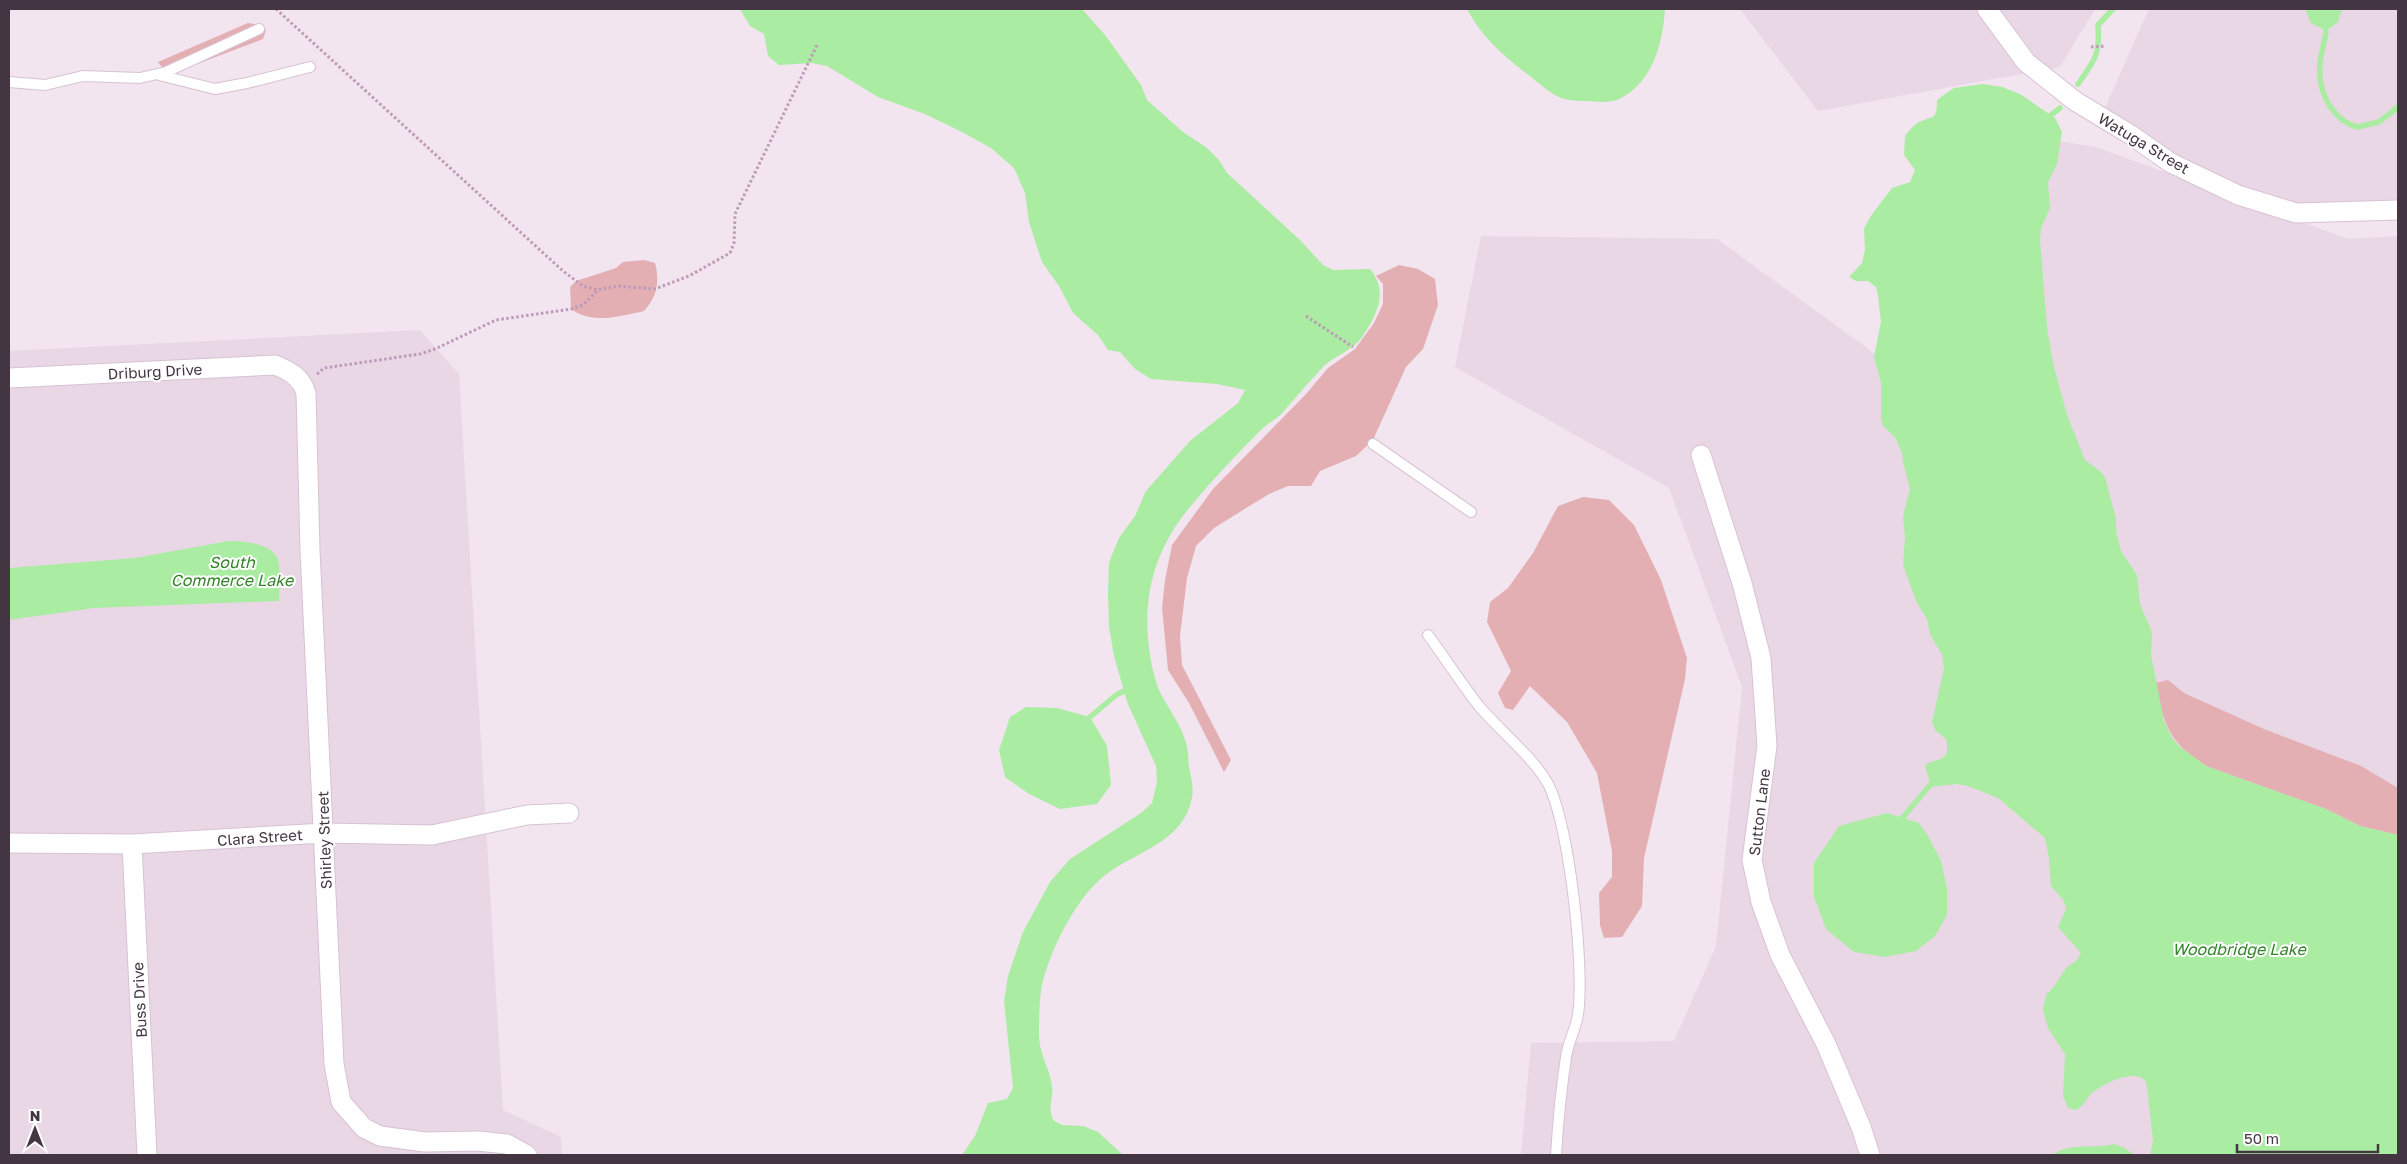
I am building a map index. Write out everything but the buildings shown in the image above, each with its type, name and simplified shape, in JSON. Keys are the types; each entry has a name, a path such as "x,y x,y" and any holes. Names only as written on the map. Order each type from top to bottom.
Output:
{"street":[{"name":"Watuga Street","path":"1987,9 2026,62 2075,101 2180,167 2238,195 2296,213 2398,210"},
{"name":"Driburg Drive","path":"9,378 276,365 301,381"},
{"name":"Shirley Street","path":"301,381 306,392 310,550 334,1064 341,1102 364,1128 380,1136 425,1142 478,1141 507,1144 527,1155"},
{"name":"Sutton Lane","path":"1701,455 1742,583 1760,658 1766,746 1752,860 1761,902 1780,955 1826,1044 1861,1127 1870,1155"},
{"name":"Clara Street","path":"9,843 132,844 324,833 432,835 527,815 569,813"},
{"name":"Buss Drive","path":"132,844 147,1155"}],"lane":[{"path":"9,82 45,85 83,76 140,78 158,75 259,29"},
{"path":"158,75 215,88 247,83 310,67"},
{"path":"1373,444 1471,512"},
{"path":"1428,635 1480,707 1511,736 1547,782 1559,815 1571,882 1580,986 1575,1028 1566,1054 1556,1155"}],"path":[{"path":"276,9 563,271 583,286 598,290 617,286 655,289 689,276 730,253 734,243 735,214 817,45"},
{"path":"2091,47 2106,46"},
{"path":"301,381 324,368 420,354 435,349 496,320 562,312 583,305 598,290"},
{"path":"1306,316 1353,347"}],"shaded area":[{"path":"1740,9 2095,9 2060,67 1818,111"},
{"path":"2149,9 2398,9 2398,206 2296,213 2101,117"},
{"path":"248,23 261,25 266,30 263,39 168,75 158,62"},
{"path":"1980,128 2096,147 2348,239 2398,236 2398,1155 1521,1155 1531,1043 1674,1041 1716,946 1742,687 1669,488 1455,367 1481,236 1717,239 1940,401"},
{"path":"644,260 655,263 657,282 655,294 644,311 616,317 597,318 579,314 571,309 570,287 576,281 616,268 623,262"},
{"path":"1399,265 1418,269 1435,279 1438,305 1423,349 1406,367 1373,440 1356,456 1320,471 1311,486 1288,486 1269,494 1214,528 1196,546 1187,578 1180,636 1182,665 1231,760 1224,772 1189,703 1168,670 1162,608 1172,545 1213,489 1306,394 1328,368 1355,349 1374,323 1383,304 1383,284 1376,276"},
{"path":"420,330 459,374 503,1110 561,1137 562,1155 9,1155 9,351"},
{"path":"1583,497 1609,500 1634,525 1661,580 1687,658 1685,679 1644,858 1642,906 1622,937 1604,938 1600,925 1599,893 1612,877 1612,851 1597,773 1567,722 1530,686 1513,710 1505,708 1498,693 1511,671 1487,622 1490,602 1508,588 1533,553 1558,506"},
{"path":"2168,680 2184,693 2264,729 2361,766 2398,788 2398,835 2360,826 2326,809 2206,766 2175,740 2165,721 2155,683"}],"water":[{"path":"740,9 1082,9 1105,35 1141,85 1147,100 1183,132 1207,148 1219,160 1227,173 1301,241 1323,265 1333,270 1370,269 1379,285 1380,294 1377,310 1360,340 1326,364 1282,414 1263,428 1210,483 1181,518 1170,535 1155,570 1150,588 1148,607 1147,627 1150,653 1158,687 1179,726 1188,750 1193,790 1192,798 1187,813 1179,826 1169,836 1104,876 1083,899 1064,929 1049,961 1041,991 1039,1008 1039,1037 1052,1086 1051,1115 1053,1120 1062,1125 1083,1126 1098,1132 1123,1155 962,1155 975,1136 988,1103 1007,1099 1013,1088 1004,1001 1008,976 1023,932 1050,882 1070,859 1141,813 1152,803 1157,782 1156,766 1127,702 1114,656 1109,627 1109,563 1119,538 1135,516 1146,491 1190,441 1238,403 1245,390 1217,384 1151,379 1135,369 1120,352 1108,350 1098,335 1073,313 1059,286 1042,262 1029,222 1025,193 1014,168 991,148 962,132 925,114 878,97 827,66 812,63 779,65 768,56 764,34 750,26"},
{"path":"1467,9 1665,9 1659,48 1648,72 1631,92 1619,99 1604,102 1569,100 1551,93 1512,62 1487,38"},
{"path":"2305,9 2342,9 2338,22 2326,31 2311,23"},
{"name":"Woodbridge Lake","path":"1983,84 2002,87 2020,94 2055,118 2062,132 2057,164 2048,182 2050,208 2041,228 2040,240 2047,327 2053,363 2067,415 2085,460 2105,477 2116,519 2116,532 2121,551 2137,575 2140,604 2152,632 2151,655 2164,721 2172,738 2179,746 2206,766 2326,809 2360,826 2398,835 2398,1155 2150,1155 2153,1141 2147,1088 2145,1080 2133,1076 2119,1078 2098,1088 2076,1110 2068,1108 2063,1096 2065,1054 2048,1028 2043,1010 2046,995 2066,968 2077,960 2081,953 2058,927 2066,909 2064,901 2051,886 2045,838 1998,798 1968,786 1956,784 1931,787 1925,765 1943,758 1947,752 1946,739 1935,730 1932,722 1944,668 1942,655 1930,634 1927,619 1917,603 1903,565 1905,537 1903,516 1910,489 1902,453 1895,437 1883,426 1881,419 1881,383 1874,357 1881,322 1876,287 1868,281 1856,281 1849,277 1862,263 1865,250 1864,229 1870,217 1892,188 1910,182 1915,170 1904,155 1905,136 1916,124 1934,116 1937,100 1954,88"},
{"name":"South Commerce Lake","path":"229,541 255,544 273,552 279,562 279,601 94,608 9,620 9,568 135,558"},
{"path":"1026,707 1057,708 1090,717 1107,746 1111,785 1097,804 1060,809 1029,794 1005,777 999,750 1010,717"},
{"path":"1887,813 1919,823 1928,836 1941,861 1947,889 1947,915 1935,936 1916,951 1885,957 1854,952 1826,929 1814,897 1814,863 1839,826"},
{"path":"2114,1144 2125,1148 2134,1155 2053,1155 2066,1148"}],"waterway":[{"path":"2078,84 2095,57 2098,44 2098,25 2113,9"},
{"path":"2326,31 2320,75 2324,94 2333,111 2340,118 2357,127 2379,122 2398,107"},
{"path":"2051,115 2060,108"},
{"path":"1090,717 1116,695 1124,691"},
{"path":"1899,822 1930,785"}]}
